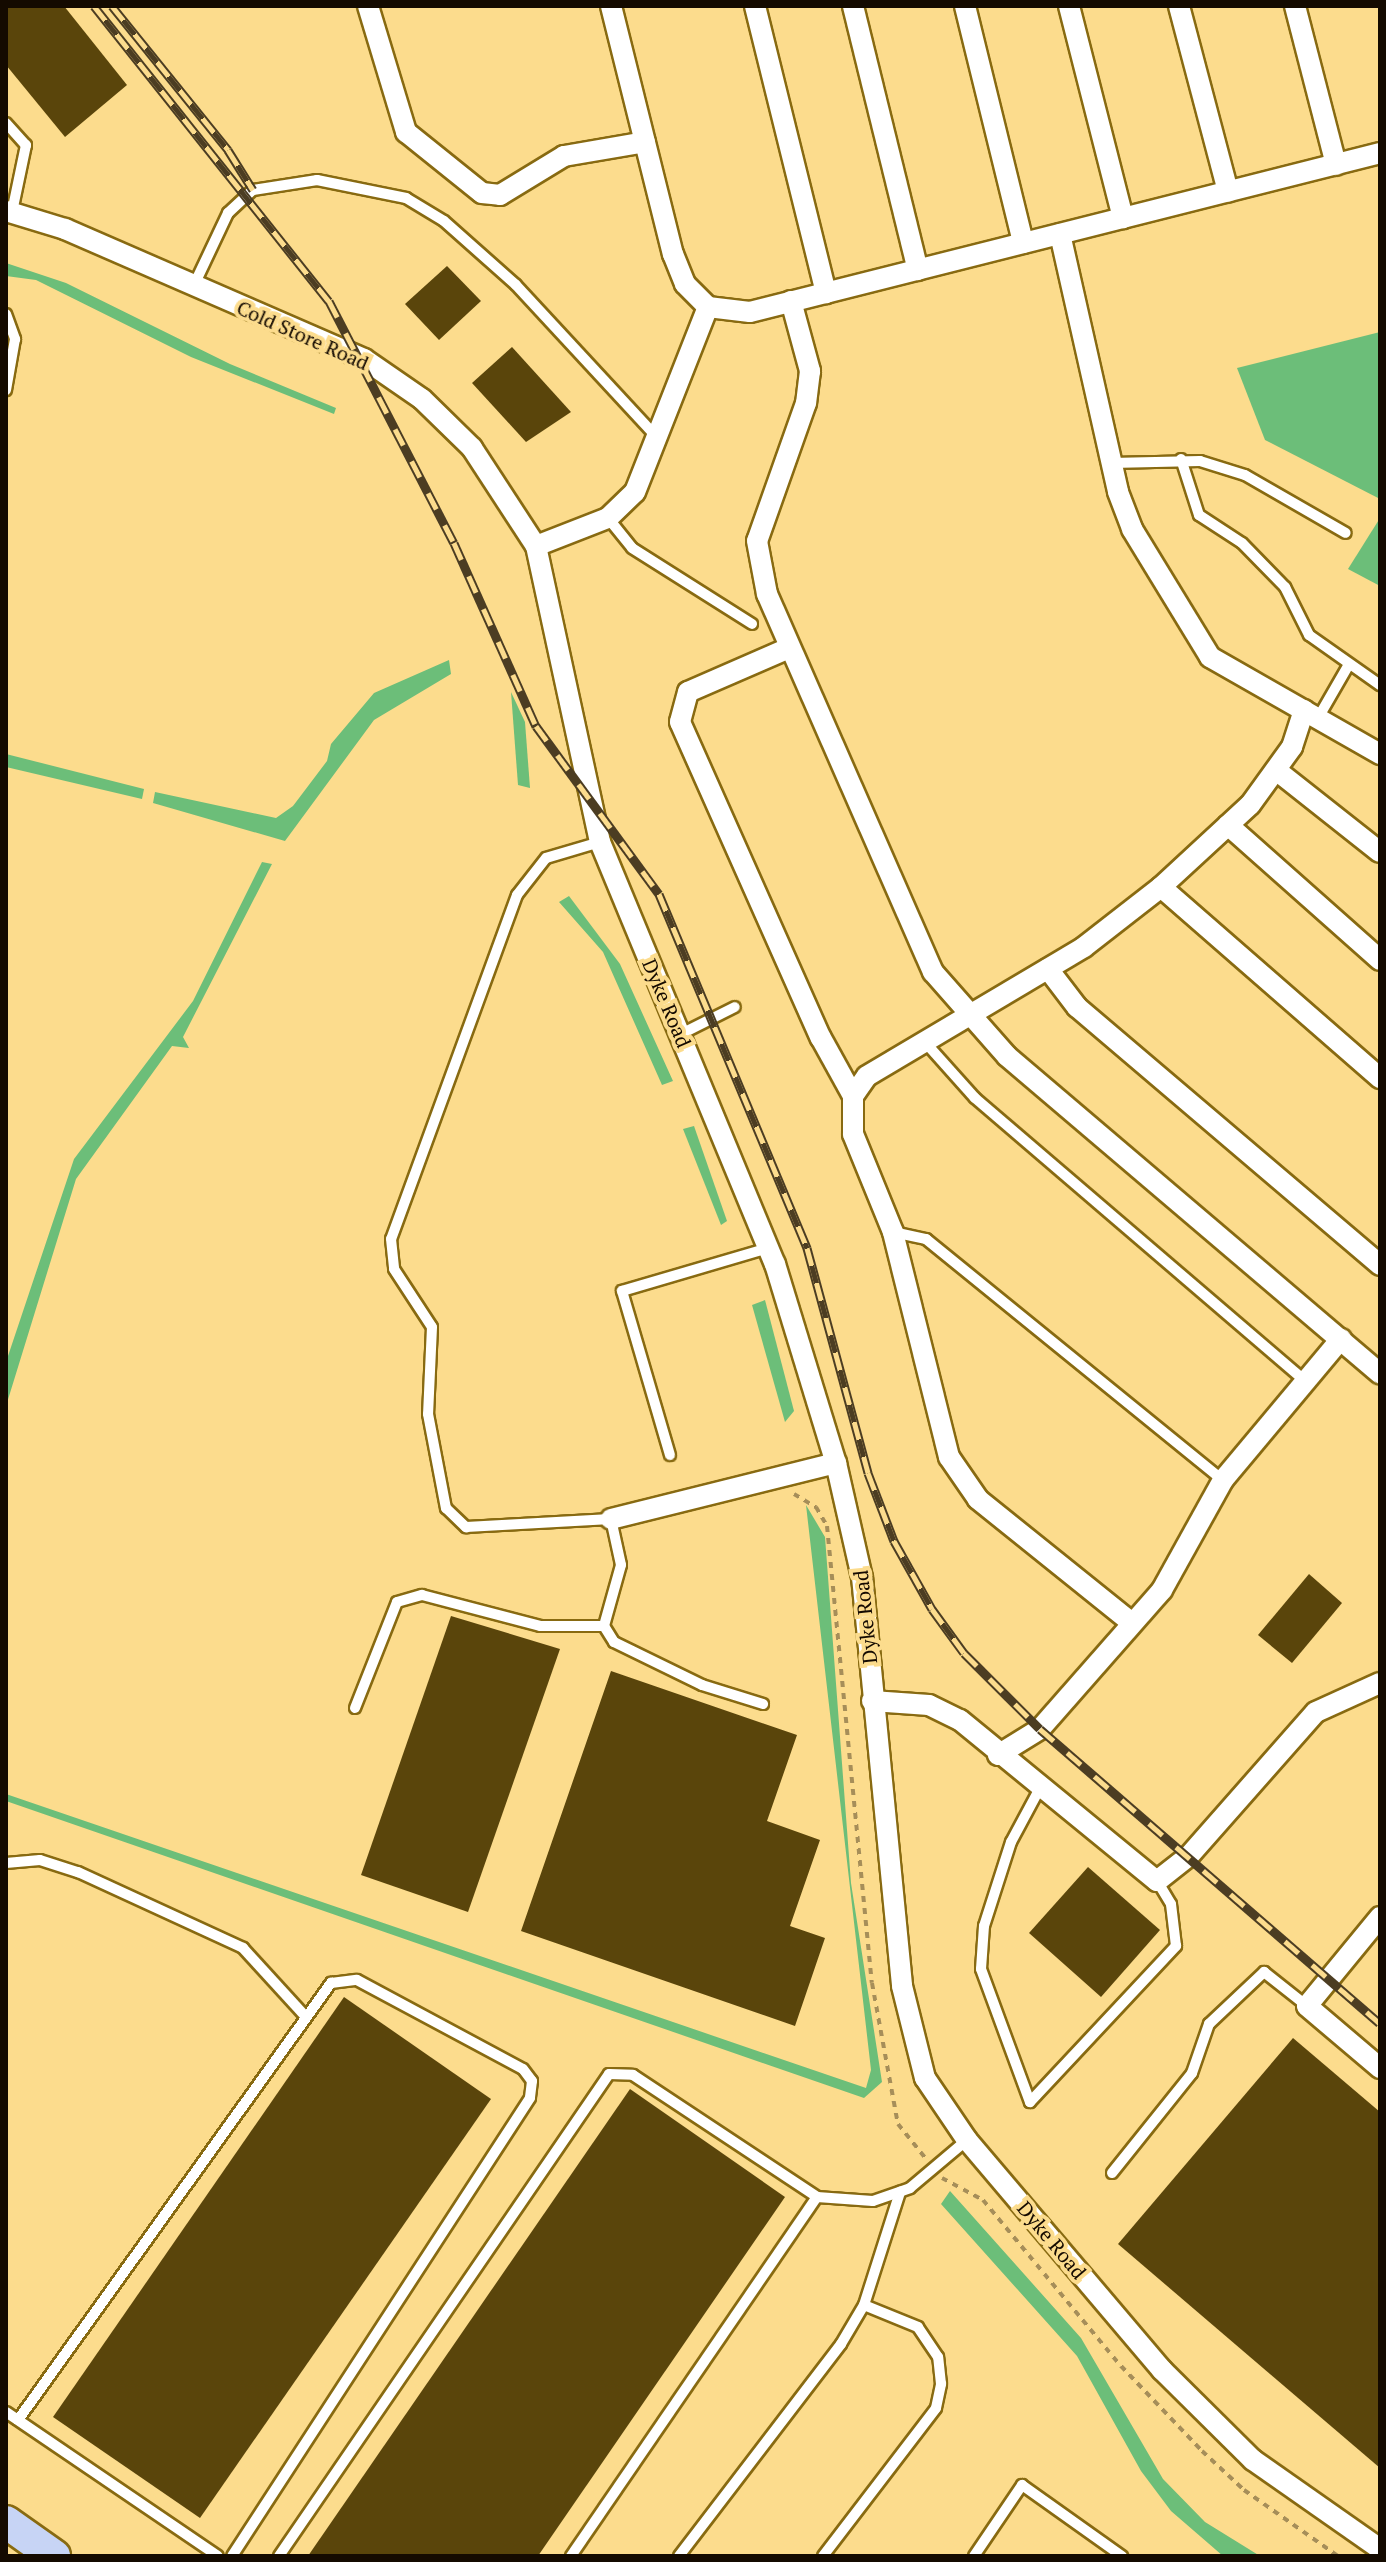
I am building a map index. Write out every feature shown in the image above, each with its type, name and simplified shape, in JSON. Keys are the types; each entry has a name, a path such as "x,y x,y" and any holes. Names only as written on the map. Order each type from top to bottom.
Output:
{"main road":[{"path":"6,2522 54,2556"}],"street":[{"path":"368,6 406,132 482,193 500,195 564,156 645,142"},
{"path":"611,6 673,254 685,284 708,307 750,312 1380,153"},
{"path":"755,6 826,293"},
{"path":"853,6 918,270"},
{"path":"965,6 1023,243"},
{"path":"1069,6 1123,218"},
{"path":"1179,6 1228,192"},
{"path":"1295,6 1336,165"},
{"name":"Cold Store Road","path":"9,212 65,229 364,359 422,399 472,448 536,546"},
{"path":"1060,234 1111,463 1132,529 1210,657 1380,754"},
{"path":"791,301 810,371 806,403 757,541 767,594 933,972 969,1016 1380,1373"},
{"path":"536,546 608,518 635,492 708,307"},
{"name":"Dyke Road","path":"536,546 600,842 797,1322 836,1463 862,1577 902,1986 925,2078 967,2140 1162,2370 1230,2437 1380,2549"},
{"path":"789,648 688,692 680,722 821,1038 853,1096 853,1134 893,1232 949,1457 978,1499 1132,1623"},
{"path":"853,1096 867,1076 1048,969 1161,887 1228,825 1276,770 1311,714"},
{"path":"1276,770 1380,852"},
{"path":"1228,825 1380,960"},
{"path":"1161,887 1380,1078"},
{"path":"1048,969 1077,1007 1380,1265"},
{"path":"998,1755 1040,1729 1162,1590 1223,1480 1341,1339"},
{"path":"611,1519 836,1463"},
{"path":"872,1701 929,1705 960,1720 998,1755 1157,1881 1188,1857 1316,1712 1380,1683"},
{"path":"1380,1917 1307,2006 1380,2068"}],"lane":[{"path":"6,123 26,145 9,212"},
{"path":"193,287 224,219 253,190 317,180 406,198 444,221 516,285 657,437"},
{"path":"6,314 15,339 6,390"},
{"path":"1181,459 1199,515 1242,543 1285,587 1309,635 1348,666 1380,685"},
{"path":"1111,463 1181,459 1245,475 1346,533"},
{"path":"608,518 632,548 752,624"},
{"path":"1311,714 1348,666"},
{"path":"600,842 546,858 517,895 391,1239 394,1269 432,1327 428,1414 446,1508 466,1527 611,1519 621,1565 604,1626 614,1642 656,1663 763,1704"},
{"path":"681,1034 735,1007"},
{"path":"924,1041 975,1098 1305,1381"},
{"path":"893,1232 926,1239 1223,1480"},
{"path":"670,1455 622,1291 768,1248"},
{"path":"355,1708 397,1602 422,1595 540,1626 604,1626"},
{"path":"1040,1788 1011,1842 984,1926 981,1969 1030,2102 1176,1946 1171,1904 1157,1881"},
{"path":"6,1863 40,1860 78,1872 243,1948 305,2016"},
{"path":"1112,2173 1197,2066 1209,2024 1264,1972 1307,2006"},
{"path":"18,2420 331,1983 357,1980 523,2069 532,2081 530,2098 232,2556"},
{"path":"279,2556 609,2074 633,2075 817,2197 873,2201 900,2192 935,2170 967,2140"},
{"path":"679,2556 864,2305 900,2192"},
{"path":"571,2556 817,2197"},
{"path":"823,2556 936,2408 941,2384 938,2357 918,2327 864,2305"},
{"path":"6,2412 218,2556"},
{"path":"974,2556 1022,2485 1110,2552 1122,2556"}],"path":[{"path":"783,1474 789,1495 816,1507 827,1526 872,1983 898,2124 949,2186 983,2200 1193,2443 1244,2490 1338,2556"}],"shaded area":[{"path":"6,263 66,283 230,364 336,408 334,414 191,357 36,280 6,276"},
{"path":"1380,332 1380,499 1265,440 1237,368"},
{"path":"1380,518 1380,586 1348,569"},
{"path":"449,660 451,674 374,720 285,841 153,803 155,792 276,818 293,806 327,761 331,744 374,693"},
{"path":"511,692 525,722 530,788 518,785"},
{"path":"6,754 144,789 142,799 6,767"},
{"path":"262,862 272,864 183,1037 189,1048 172,1046 76,1179 6,1406 6,1362 74,1159 193,1001"},
{"path":"569,896 620,964 673,1081 662,1085 603,952 559,902"},
{"path":"694,1126 727,1221 721,1225 683,1129"},
{"path":"765,1300 794,1411 785,1422 752,1305"},
{"path":"806,1505 825,1537 851,1883 882,2082 864,2098 6,1801 6,1794 866,2088 871,2070"},
{"path":"950,2191 1081,2338 1163,2479 1205,2522 1260,2556 1223,2556 1171,2511 1141,2471 1077,2356 941,2204"}],"building":[{"path":"6,6 64,6 127,85 65,137 6,65"},
{"path":"447,266 481,301 439,340 405,304"},
{"path":"512,347 571,412 526,442 472,383"},
{"path":"1309,1574 1342,1603 1292,1663 1258,1635"},
{"path":"451,1616 560,1649 468,1912 361,1875"},
{"path":"611,1671 797,1735 767,1821 820,1840 790,1926 825,1938 795,2026 521,1931"},
{"path":"1088,1867 1160,1930 1101,1997 1029,1933"},
{"path":"344,1997 491,2099 200,2518 53,2417"},
{"path":"1293,2038 1380,2112 1380,2468 1118,2244"},
{"path":"630,2089 785,2197 538,2556 308,2556"}],"railway":[{"path":"94,6 329,301 454,543 536,726 659,894 807,1248 868,1473 894,1541 932,1609 964,1653 1040,1729 1380,2023"},
{"path":"112,6 228,150 253,190"}]}
